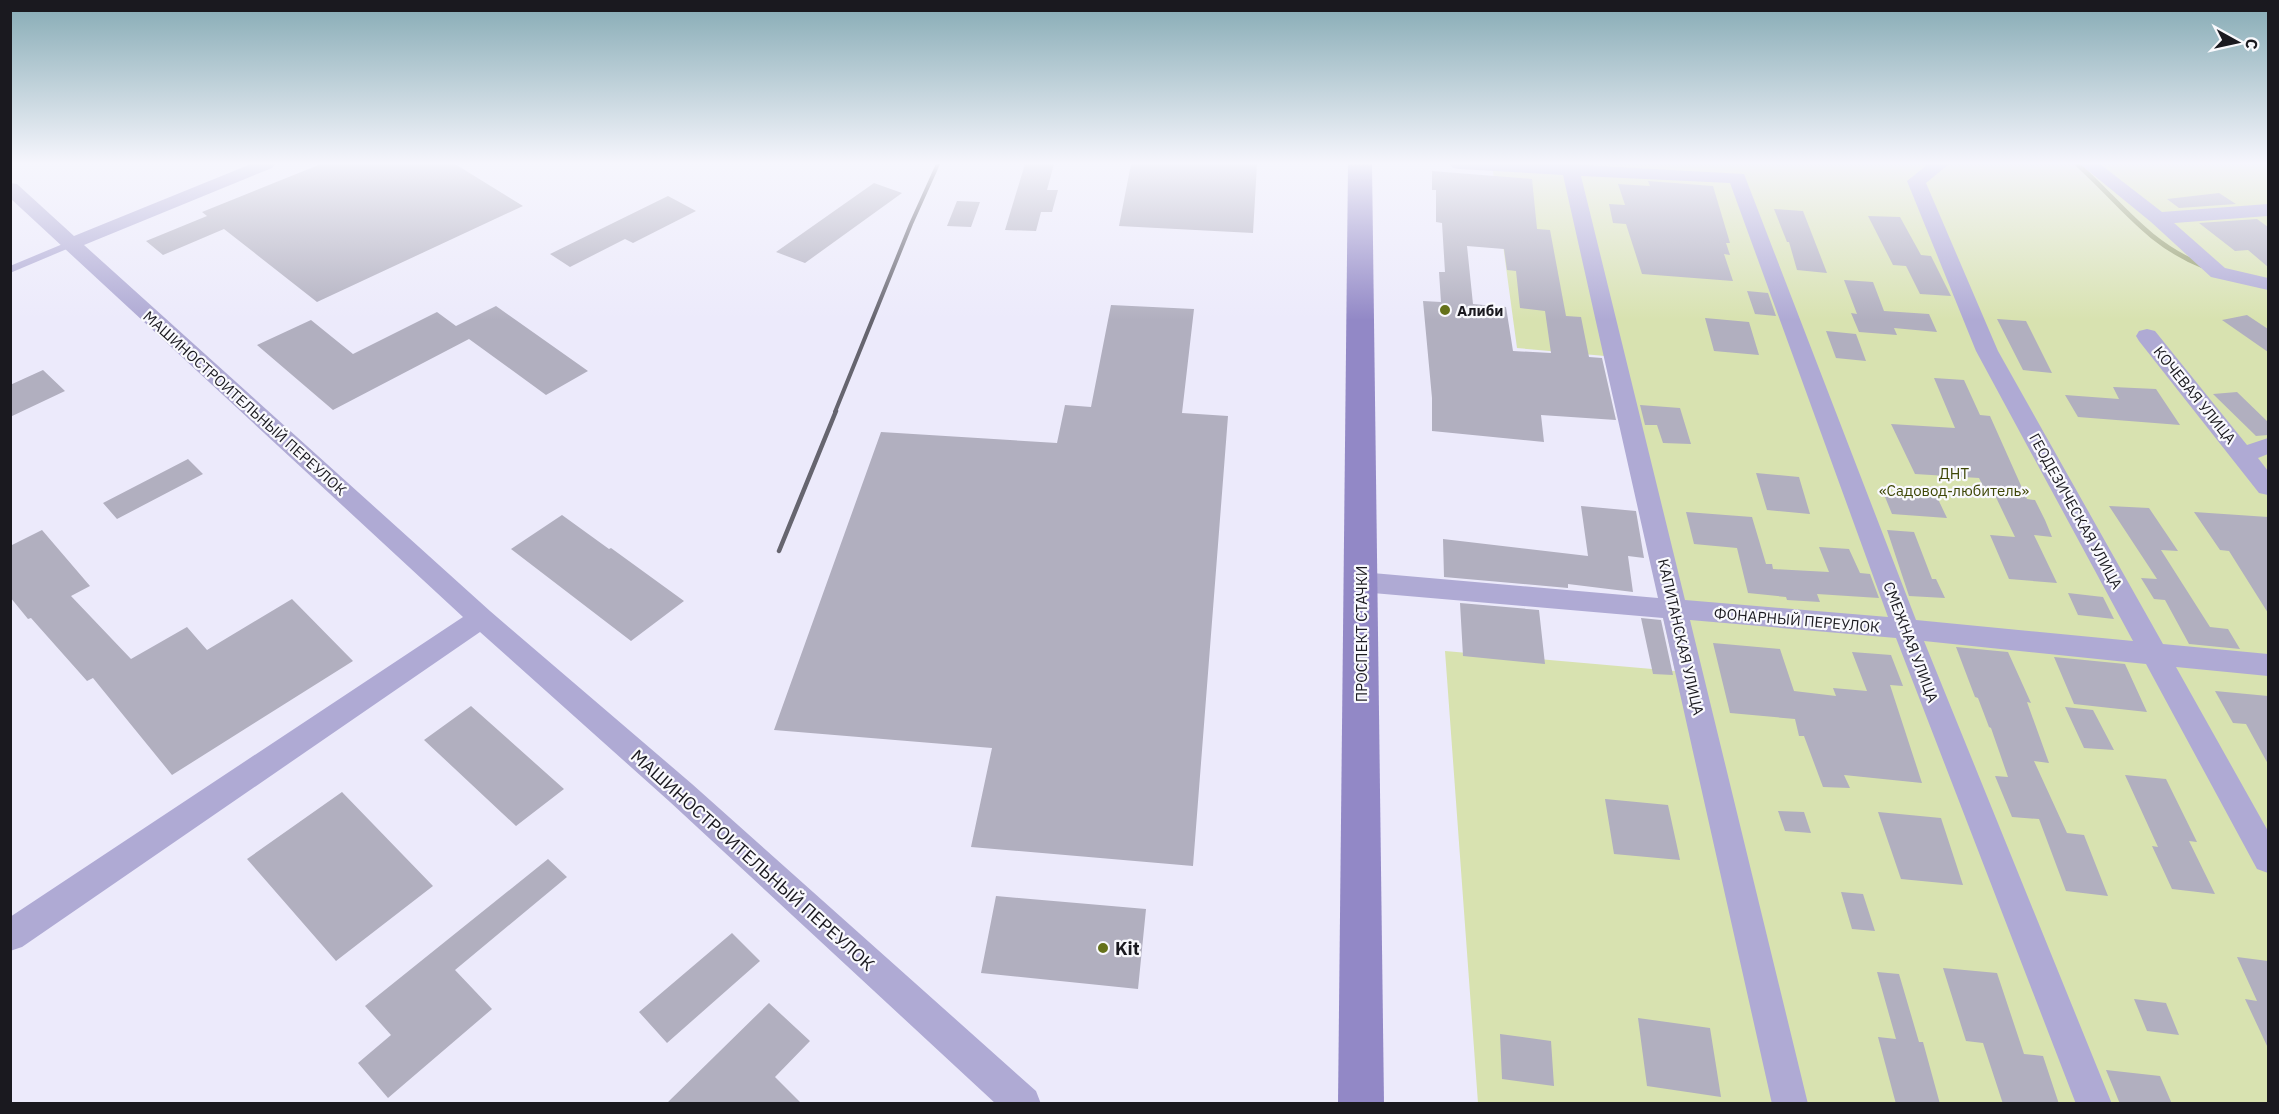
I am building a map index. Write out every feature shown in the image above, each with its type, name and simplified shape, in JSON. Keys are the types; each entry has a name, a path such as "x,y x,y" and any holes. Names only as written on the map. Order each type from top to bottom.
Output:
{"street":[{"name":"МАШИНОСТРОИТЕЛЬНЫЙ ПЕРЕУЛОК","path":"40,216 481,618 681,793 1023,1104"},
{"path":"70,244 139,216"},
{"name":"ПРОСПЕКТ СТАЧКИ","path":"1360,216 1361,1104"},
{"name":"КАПИТАНСКАЯ УЛИЦА","path":"1582,216 1790,1104"},
{"name":"СМЕЖНАЯ УЛИЦА","path":"1751,216 1906,629 2094,1104"},
{"name":"ГЕОДЕЗИЧЕСКАЯ УЛИЦА","path":"1931,216 1987,351 2268,859"},
{"path":"2155,216 2218,273 2268,284"},
{"path":"2158,218 2186,216"},
{"name":"КОЧЕВАЯ УЛИЦА","path":"2147,336 2244,454 2268,487"},
{"name":"КОЧЕВАЯ УЛИЦА","path":"2244,454 2268,446"},
{"name":"ФОНАРНЫЙ ПЕРЕУЛОК","path":"1360,582 1906,629 2268,665"},
{"path":"10,936 481,618"}],"lane":[{"path":"10,270 70,244"}],"green space":[{"name":"ДНТ «Садовод-любитель»","path":"1499,216 2268,216 2268,1103 1478,1103 1445,651 1675,671 1605,356 1517,348"}],"building":[{"path":"207,216 502,216 317,302 224,229 163,255 146,241"},
{"path":"627,216 686,216 633,243 625,239 570,267 550,254"},
{"path":"827,216 870,216 805,263 776,252"},
{"path":"951,216 975,216 971,227 947,226"},
{"path":"1009,216 1040,216 1036,231 1005,230"},
{"path":"1121,216 1254,216 1253,233 1119,226"},
{"path":"1436,216 1536,216 1537,229 1550,230 1566,316 1581,317 1589,357 1602,358 1616,420 1541,415 1544,442 1432,431 1432,398 1423,301 1441,302 1439,272 1445,272 1442,223 1436,222","holes":["1467,246 1504,249 1507,270 1516,271 1520,308 1545,311 1551,353 1513,351 1506,307 1473,304"]},
{"path":"1612,216 1722,216 1730,243 1726,243 1730,255 1724,254 1733,281 1642,274 1626,224 1613,223"},
{"path":"1777,216 1805,216 1827,273 1797,270 1789,242 1787,242"},
{"path":"1868,216 1900,217 1921,255 1931,256 1951,296 1920,294 1906,266 1893,265"},
{"path":"2257,219 2268,227 2268,267 2248,250 2235,251 2199,223"},
{"path":"1844,280 1873,282 1884,311 1929,314 1937,332 1894,328 1897,335 1859,332 1851,313 1857,314"},
{"path":"1747,291 1768,293 1776,316 1755,314"},
{"path":"1111,305 1194,309 1182,413 1228,416 1193,866 971,847 992,748 774,730 881,432 1057,443 1065,405 1091,407"},
{"path":"496,306 588,371 546,395 469,339 333,410 257,345 311,320 353,354 437,312 456,326"},
{"path":"2247,315 2268,329 2268,352 2222,320"},
{"path":"1705,318 1749,322 1759,355 1714,351"},
{"path":"1997,319 2026,321 2052,373 2023,370"},
{"path":"1826,331 1856,334 1866,361 1836,358"},
{"path":"43,370 65,391 10,417 10,385"},
{"path":"1934,378 1964,380 1980,415 1990,416 2027,499 2035,500 2052,537 2034,535 2057,583 2009,579 1990,535 2015,537 1992,489 1984,488 1979,478 1915,474 1891,424 1955,428"},
{"path":"2113,387 2156,389 2180,425 2078,417 2065,395 2119,399"},
{"path":"2237,392 2268,422 2268,435 2256,436 2213,394"},
{"path":"1640,405 1680,408 1691,444 1663,443 1657,425 1645,425"},
{"path":"188,459 203,474 117,519 103,503"},
{"path":"1756,473 1799,477 1810,514 1767,510"},
{"path":"1883,492 1937,497 1947,518 1892,514"},
{"path":"1581,506 1636,511 1644,558 1628,556 1633,592 1568,584 1568,588 1444,577 1443,539 1588,556"},
{"path":"2109,506 2149,508 2178,551 2161,550 2210,627 2228,629 2240,649 2189,644 2165,600 2154,599 2141,578 2157,579"},
{"path":"1686,512 1752,517 1766,564 1772,564 1773,569 1829,572 1819,547 1849,549 1860,573 1870,574 1879,598 1817,594 1820,602 1787,600 1786,597 1748,593 1737,548 1694,544"},
{"path":"2194,512 2268,517 2268,613 2229,551 2220,550"},
{"path":"562,515 684,601 631,641 511,549"},
{"path":"42,530 90,586 71,596 131,659 187,627 207,650 292,599 353,661 172,775 93,678 87,681 10,597 10,546"},
{"path":"1887,530 1914,532 1932,579 1936,579 1945,598 1909,596"},
{"path":"2068,593 2103,597 2114,619 2078,615"},
{"path":"1460,603 1539,610 1545,664 1463,656"},
{"path":"1641,618 1661,620 1673,675 1653,674"},
{"path":"1713,643 1780,649 1794,691 1836,696 1833,688 1867,691 1852,652 1891,655 1903,686 1890,685 1922,783 1844,775 1850,788 1823,787 1804,736 1799,736 1795,719 1730,713"},
{"path":"1956,647 2008,652 2031,703 2027,702 2049,763 2034,761 2067,833 2084,835 2108,896 2066,891 2039,819 2012,817 1995,776 2008,777 1991,728 1978,698 1975,697"},
{"path":"2054,657 2125,664 2147,712 2074,704"},
{"path":"2215,691 2268,696 2268,764 2246,724 2233,723"},
{"path":"471,706 564,789 516,826 424,740"},
{"path":"2065,707 2093,710 2114,750 2084,748"},
{"path":"2125,775 2166,779 2197,842 2189,841 2215,894 2172,889 2152,846 2158,847"},
{"path":"342,792 433,886 336,961 247,859"},
{"path":"1605,799 1668,805 1680,860 1614,854"},
{"path":"1778,811 1804,812 1811,833 1785,831"},
{"path":"1878,812 1941,818 1963,885 1901,879"},
{"path":"548,859 567,877 455,970 492,1009 388,1098 358,1063 391,1035 365,1006"},
{"path":"1841,892 1863,894 1875,931 1852,929"},
{"path":"996,896 1146,909 1138,989 981,973"},
{"path":"732,933 760,961 667,1043 639,1012"},
{"path":"2237,957 2268,961 2268,1048 2245,999 2257,1001"},
{"path":"1943,968 1997,973 2024,1054 2043,1056 2059,1104 2003,1104 1983,1043 1966,1041"},
{"path":"1877,972 1899,974 1919,1042 1923,1042 1940,1104 1896,1104 1878,1037 1896,1039"},
{"path":"2134,999 2166,1003 2179,1035 2147,1031"},
{"path":"769,1003 810,1041 775,1077 802,1104 666,1104"},
{"path":"1638,1018 1710,1028 1721,1097 1647,1086"},
{"path":"1500,1034 1551,1041 1554,1086 1502,1079"},
{"path":"2106,1070 2160,1076 2172,1104 2120,1104"}],"waterway":[{"path":"2130,216 2165,246 2203,266"}],"railway":[{"path":"835,412 915,216"},
{"path":"779,551 836,411"}],"place":[{"name":"Алиби","path":"1445,310"},
{"name":"Kit","path":"1103,948"}]}
